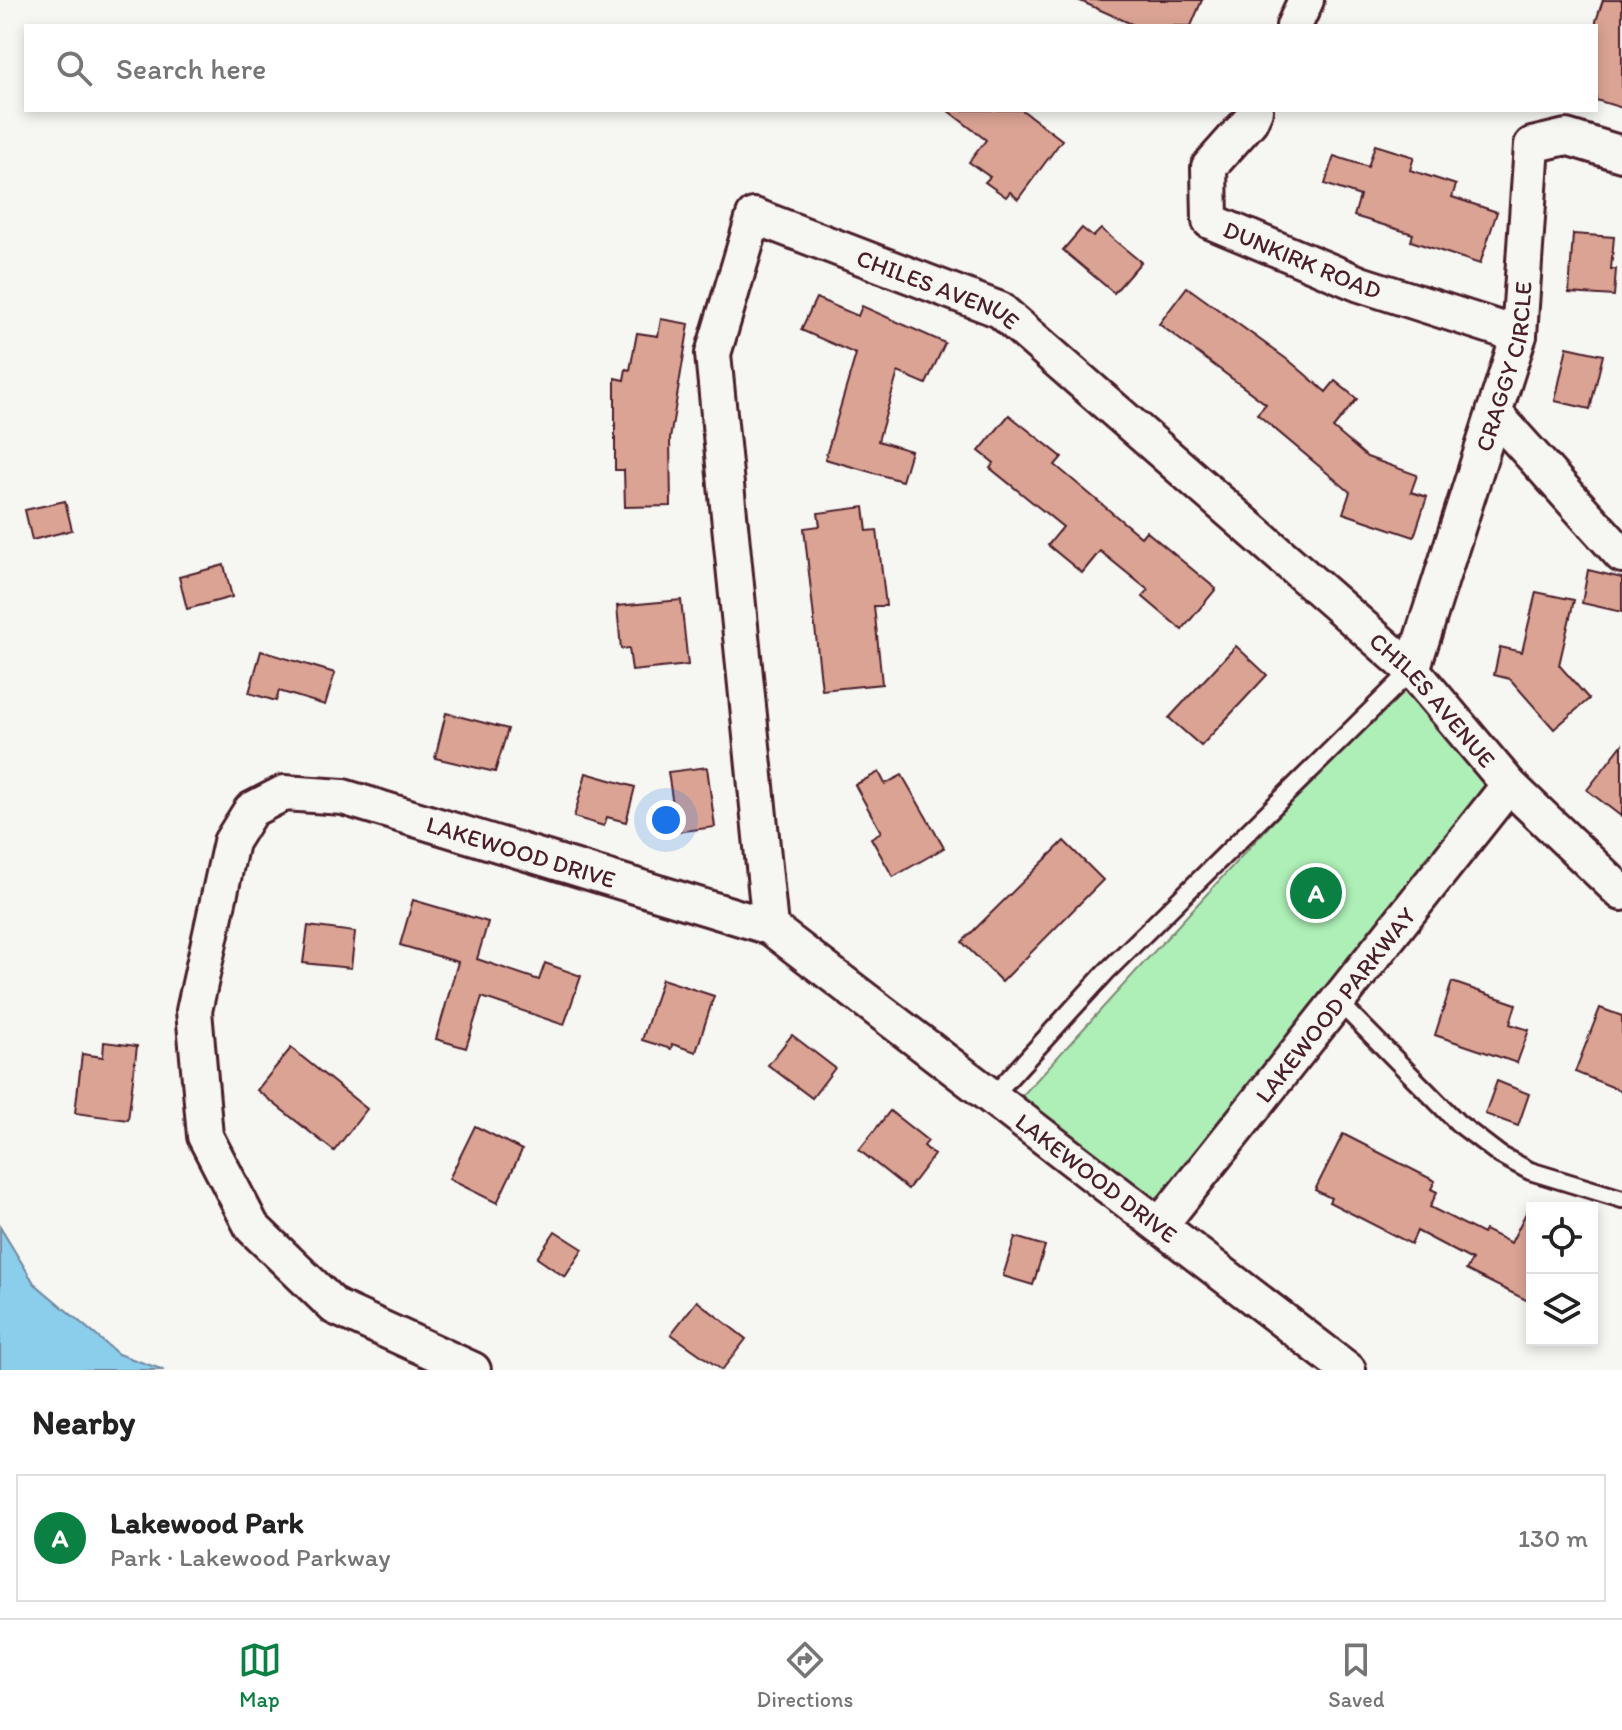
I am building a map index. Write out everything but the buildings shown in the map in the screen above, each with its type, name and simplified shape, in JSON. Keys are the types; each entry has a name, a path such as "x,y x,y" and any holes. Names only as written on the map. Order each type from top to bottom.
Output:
{"street":[{"path":"1295,24 1306,0"},
{"name":"DUNKIRK ROAD","path":"1254,112 1250,121 1209,167 1210,221 1360,284 1519,335"},
{"name":"CRAGGY CIRCLE","path":"1412,670 1519,335 1532,145 1566,137 1622,154"},
{"name":"CHILES AVENUE","path":"770,927 713,354 754,216 1000,310 1412,670 1509,785 1622,893"},
{"path":"1494,413 1622,555"},
{"name":"LAKEWOOD PARKWAY","path":"1161,1224 1509,785"},
{"name":"LAKEWOOD DRIVE","path":"473,1370 335,1307 252,1227 205,1136 194,1011 231,842 251,810 284,793 343,797 770,927 1348,1370"}],"lane":[{"path":"993,1096 1106,972 1412,670"},
{"path":"1337,1000 1458,1123 1500,1155 1530,1171 1622,1199"}],"green space":[{"path":"1412,670 1509,785 1161,1224 1010,1109"}],"water":[{"path":"0,1227 34,1283 118,1354 164,1370 0,1370"}],"place":[{"name":"Lakewood Park","path":"1316,893"}]}
